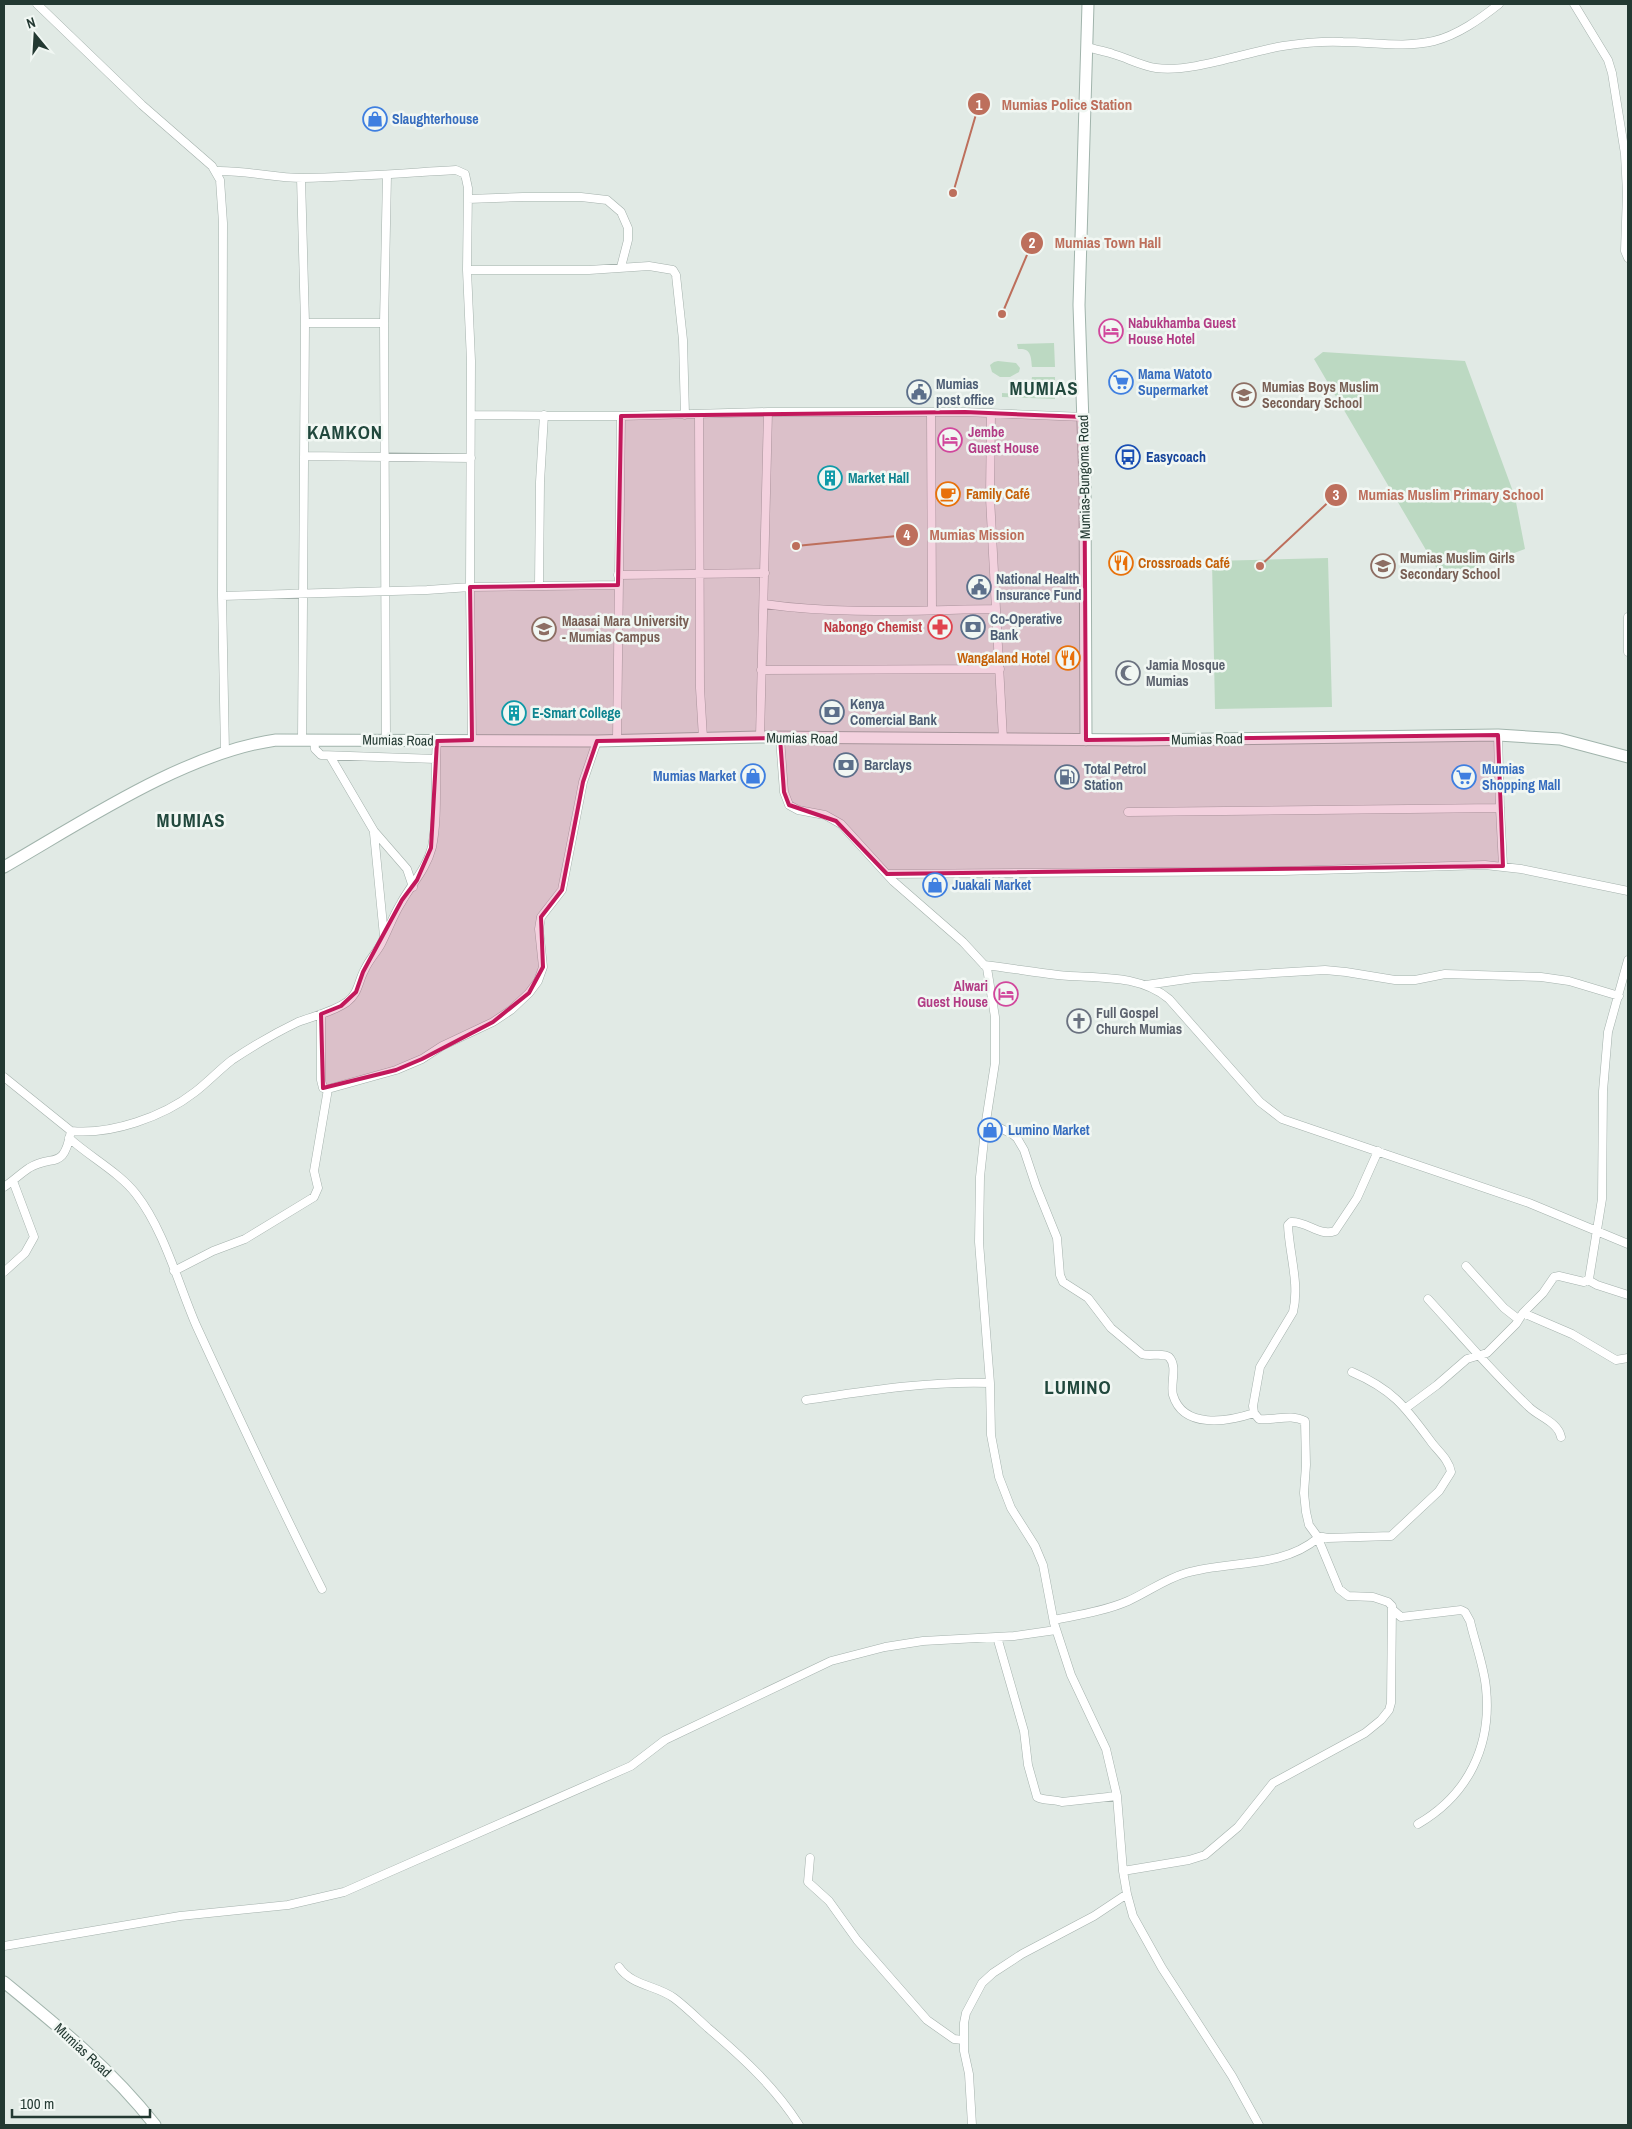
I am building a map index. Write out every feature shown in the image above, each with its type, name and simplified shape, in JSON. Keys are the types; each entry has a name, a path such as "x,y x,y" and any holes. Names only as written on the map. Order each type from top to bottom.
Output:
{"street":[{"path":"37,4 142,105 216,171 221,186 223,224 222,596 225,753"},
{"name":"Mumias-Bungoma Road","path":"1086,740 1084,417 1079,299 1088,4"},
{"path":"1088,47 1145,65 1163,68 1204,63 1301,44 1344,42 1421,43 1434,41 1458,32 1499,4"},
{"path":"1574,4 1608,60 1612,74 1624,154 1627,207 1625,252 1628,258"},
{"path":"216,171 246,171 301,178 460,170 467,178 467,270 471,415 470,587 472,740"},
{"path":"386,739 384,323 387,175"},
{"path":"301,178 305,323 302,740"},
{"path":"468,199 532,197 607,200 621,212 628,228 621,267"},
{"path":"467,270 588,270 657,266 671,269 675,272 683,340 685,414"},
{"path":"305,323 384,323"},
{"path":"471,415 621,416 768,412 931,412 1084,417"},
{"path":"760,737 768,412"},
{"path":"931,412 932,610"},
{"path":"699,414 700,688 703,738"},
{"path":"991,414 990,498 1003,739"},
{"path":"539,586 540,482 544,415"},
{"path":"616,740 621,416"},
{"path":"304,456 471,458"},
{"path":"618,575 765,573"},
{"path":"222,596 470,587 618,585"},
{"path":"764,604 863,611 995,608"},
{"path":"1628,617 1628,652"},
{"path":"762,670 1000,669"},
{"path":"1498,735 1503,866"},
{"name":"Mumias Road","path":"4,866 170,774 241,747 261,742 314,739 597,741 760,737 1086,740 1498,735 1560,739 1628,757"},
{"path":"780,738 784,792 789,805 798,810 825,815 850,832 887,874 963,942 984,965 989,978 995,1032 995,1063 980,1177 979,1242 990,1383 991,1435 999,1477 1011,1508 1035,1546 1043,1564 1056,1630 1076,1687 1106,1749 1117,1796 1123,1871 1133,1916 1153,1952 1232,2076 1259,2125"},
{"path":"314,739 318,753 330,756 436,759"},
{"path":"70,1135 107,1130 164,1111 195,1091 220,1069 259,1043 299,1022 341,1006 352,998 363,972 384,938 399,906 413,887 431,848 434,831 437,741"},
{"path":"321,1014 321,1080 323,1088 328,1089 396,1070 422,1059 442,1046 493,1022 511,1010 529,994 538,981 542,966 539,929 541,917 562,890 583,782 597,741"},
{"path":"330,756 374,831 407,869 413,887"},
{"path":"1128,812 1500,808"},
{"path":"374,831 377,853 378,892 384,938"},
{"path":"887,874 1283,871 1485,864 1628,891"},
{"path":"1588,1280 1602,1199 1605,1057 1608,1032 1628,960"},
{"path":"984,965 1057,975 1131,981 1146,985 1161,992 1169,999 1235,1075 1272,1112 1282,1119 1529,1203 1628,1244"},
{"path":"1146,985 1194,978 1325,970 1394,980 1415,980 1445,974 1541,977 1569,981 1619,996"},
{"path":"4,1077 135,1192 152,1221 263,1471 322,1589"},
{"path":"174,1271 213,1250 245,1239 314,1196 318,1188 314,1171 328,1089"},
{"path":"986,1121 1012,1134 1017,1138 1024,1150 1057,1238 1061,1279 1067,1286 1088,1298 1112,1328 1142,1354 1148,1356 1164,1355 1170,1359 1173,1395 1180,1410 1191,1417 1204,1420 1226,1420 1254,1413"},
{"path":"4,1187 29,1168 54,1161 64,1154 70,1135"},
{"path":"1378,1151 1357,1198 1335,1231 1324,1233 1300,1222 1292,1222 1288,1225 1295,1285 1295,1303 1293,1312 1260,1367 1253,1406 1254,1413 1259,1419 1269,1420 1288,1416 1305,1421 1304,1502 1309,1525 1317,1537 1341,1592 1351,1597 1373,1597 1384,1600 1401,1617 1461,1610 1465,1612 1470,1621 1486,1689 1485,1733 1474,1768 1449,1801 1437,1813 1418,1824"},
{"path":"4,1272 25,1253 34,1237 13,1181"},
{"path":"1466,1266 1504,1308 1572,1334 1616,1360 1628,1358"},
{"path":"1406,1408 1437,1385 1468,1358 1487,1353 1516,1324 1555,1277 1584,1282 1588,1280 1628,1295"},
{"path":"1428,1299 1535,1413 1557,1427 1561,1437"},
{"path":"1054,1620 1128,1601 1168,1579 1189,1572 1251,1564 1289,1553 1304,1548 1317,1537 1392,1536 1443,1485 1451,1472 1450,1466 1406,1408 1378,1385 1352,1372"},
{"path":"806,1400 922,1384 953,1382 990,1383"},
{"path":"1123,1871 1189,1860 1204,1855 1238,1827 1273,1782 1366,1733 1381,1720 1389,1710 1391,1703 1393,1610"},
{"path":"4,1946 180,1916 288,1905 344,1892 631,1766 658,1744 831,1661 885,1647 923,1641 998,1637 1056,1630"},
{"path":"998,1637 1024,1731 1028,1765 1037,1797 1062,1802 1117,1796"},
{"path":"810,1858 808,1882 829,1901 857,1940 927,2020 954,2039 963,2040"},
{"path":"972,2125 963,2040 966,2013 982,1983 993,1973 1022,1954 1094,1916 1127,1894"},
{"path":"619,1967 630,1979 658,1989 676,1999 753,2068 783,2102 799,2125"},
{"name":"Mumias Road","path":"4,1982 88,2052 155,2125"}],"highlighted area":[{"path":"965,412 1084,417 1086,740 1498,735 1503,866 887,874 836,821 789,805 784,792 780,738 597,741 583,782 562,890 541,917 543,967 529,993 493,1022 422,1059 396,1070 323,1088 321,1014 341,1006 356,992 363,972 402,900 417,880 431,848 437,741 472,740 470,587 618,585 621,416"}],"green space":[{"path":"1054,343 1055,367 1032,367 1030,353 1026,350 1018,349 1017,344"},
{"path":"1323,352 1465,361 1515,497 1525,549 1443,579 1314,359"},
{"path":"998,361 1016,363 1020,368 1019,372 1010,377 1000,377 992,372 990,365"},
{"path":"1032,377 1055,377 1055,399 1002,397 1002,393 1017,394 1030,389"},
{"path":"1328,558 1332,707 1215,709 1212,561"}],"place":[{"name":"Slaughterhouse","path":"375,119"},
{"name":"Mumias Police Station","path":"953,193"},
{"name":"Mumias Town Hall","path":"1002,314"},
{"name":"Nabukhamba Guest House Hotel","path":"1111,331"},
{"name":"Mama Watoto Supermarket","path":"1121,382"},
{"name":"Mumias post office","path":"919,392"},
{"name":"Mumias Boys Muslim Secondary School","path":"1244,395"},
{"name":"Jembe Guest House","path":"950,440"},
{"name":"Easycoach","path":"1128,457"},
{"name":"Market Hall","path":"830,478"},
{"name":"Family Café","path":"948,494"},
{"name":"Mumias Mission","path":"796,546"},
{"name":"Crossroads Café","path":"1121,563"},
{"name":"Mumias Muslim Primary School","path":"1260,566"},
{"name":"Mumias Muslim Girls Secondary School","path":"1383,566"},
{"name":"National Health Insurance Fund","path":"979,587"},
{"name":"Nabongo Chemist","path":"940,627"},
{"name":"Co-Operative Bank","path":"973,627"},
{"name":"Maasai Mara University - Mumias Campus","path":"544,629"},
{"name":"Wangaland Hotel","path":"1068,658"},
{"name":"Jamia Mosque Mumias","path":"1128,673"},
{"name":"Kenya Comercial Bank","path":"832,712"},
{"name":"E-Smart College","path":"514,713"},
{"name":"Barclays","path":"846,765"},
{"name":"Mumias Market","path":"753,776"},
{"name":"Total Petrol Station","path":"1067,777"},
{"name":"Mumias Shopping Mall","path":"1464,777"},
{"name":"Juakali Market","path":"935,885"},
{"name":"Alwari Guest House","path":"1006,994"},
{"name":"Full Gospel Church Mumias","path":"1079,1021"},
{"name":"Lumino Market","path":"990,1130"}],"district":[{"name":"MUMIAS","path":"1044,388"},
{"name":"KAMKON","path":"345,432"},
{"name":"MUMIAS","path":"191,820"},
{"name":"LUMINO","path":"1078,1387"}]}
